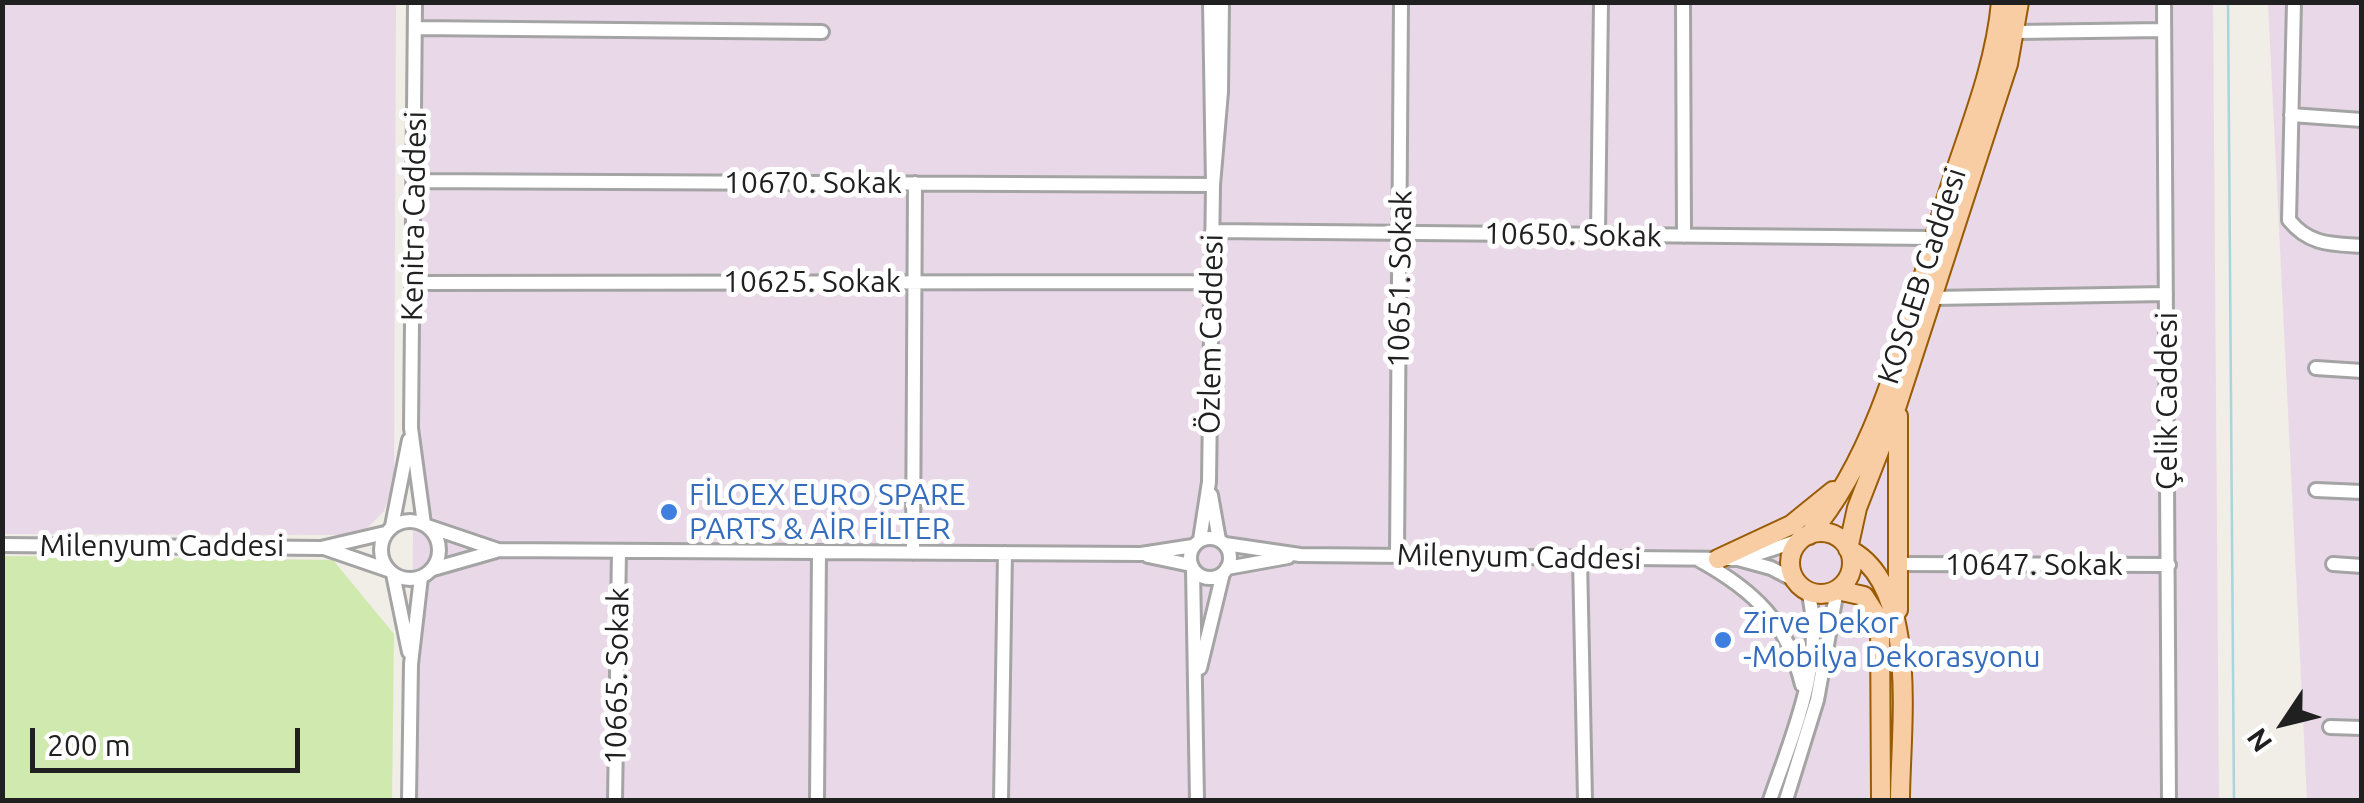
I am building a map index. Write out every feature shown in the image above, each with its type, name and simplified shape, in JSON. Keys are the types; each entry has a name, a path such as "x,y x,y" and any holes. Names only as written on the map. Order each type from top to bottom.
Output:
{"main road":[{"name":"KOSGEB Caddesi","path":"1806,537 1856,465 1988,68 2001,2"},
{"name":"KOSGEB Caddesi","path":"1898,620 1878,576 1848,549 1857,508 1898,405 1934,298 2016,32 2019,2"},
{"name":"KOSGEB Caddesi","path":"1898,405 1900,800"},
{"path":"1718,559 1791,526 1856,465"},
{"path":"1837,590 1851,572 1848,549 1831,534 1806,537 1791,558 1802,586 1864,596 1880,621 1882,800"}],"street":[{"name":"Özlem Caddesi","path":"1197,543 1209,482 1210,2"},
{"name":"Özlem Caddesi","path":"1212,185 1221,92 1222,2"},
{"name":"10651. Sokak","path":"1397,556 1401,2"},
{"path":"1598,235 1602,2"},
{"path":"1684,2 1684,236"},
{"name":"Çelik Caddesi","path":"2164,2 2169,800"},
{"path":"2294,2 2289,220 2300,234 2320,244 2362,246"},
{"name":"Kenitra Caddesi","path":"411,428 416,3"},
{"path":"416,28 822,32"},
{"path":"2016,32 2164,30"},
{"path":"2292,115 2362,120"},
{"name":"10670. Sokak","path":"414,181 1212,185"},
{"path":"912,553 915,183"},
{"name":"10650. Sokak","path":"1212,232 1934,238"},
{"name":"10625. Sokak","path":"413,283 1212,282"},
{"path":"1934,298 2166,294"},
{"path":"2316,368 2362,371"},
{"path":"409,800 411,664 427,573 440,550 426,525 411,428"},
{"path":"411,428 380,551 390,572 411,664"},
{"name":"Özlem Caddesi","path":"1209,482 1222,542"},
{"path":"2316,490 2362,492"},
{"path":"321,548 410,520 498,550"},
{"name":"Milenyum Caddesi","path":"1738,559 1806,537"},
{"path":"321,548 405,579 498,550 1141,554 1222,542 1300,554"},
{"path":"1198,680 1230,556 1222,542"},
{"path":"1196,800 1198,680 1192,567 1197,543"},
{"name":"Milenyum Caddesi","path":"2,545 321,548"},
{"name":"10665. Sokak","path":"615,800 619,551"},
{"path":"817,800 818,552"},
{"path":"1001,800 1005,554"},
{"path":"1141,554 1192,567 1204,577 1300,554"},
{"name":"Milenyum Caddesi","path":"1300,554 1738,559 1772,568 1802,586"},
{"path":"1580,558 1585,800"},
{"path":"1697,559 1743,586 1775,617 1790,644 1804,692"},
{"name":"10647. Sokak","path":"1899,564 2168,565"},
{"path":"2333,564 2362,566"},
{"path":"1770,800 1804,692 1814,631 1802,586"},
{"path":"1786,800 1817,700 1837,590"},
{"path":"2330,726 2362,728"}],"shaded area":[{"path":"3,3 396,3 394,482 384,511 366,529 346,535 3,534"},
{"path":"415,3 2213,3 2219,800 412,800"},
{"path":"2268,3 2361,3 2361,800 2307,800"}],"green space":[{"path":"3,556 333,560 394,634 392,800 3,800"}],"waterway":[{"path":"2228,2 2234,800"}],"place":[{"name":"FİLOEX EURO SPARE PARTS & AİR FİLTER","path":"669,512"},
{"name":"Zirve Dekor -Mobilya Dekorasyonu","path":"1723,640"}]}
